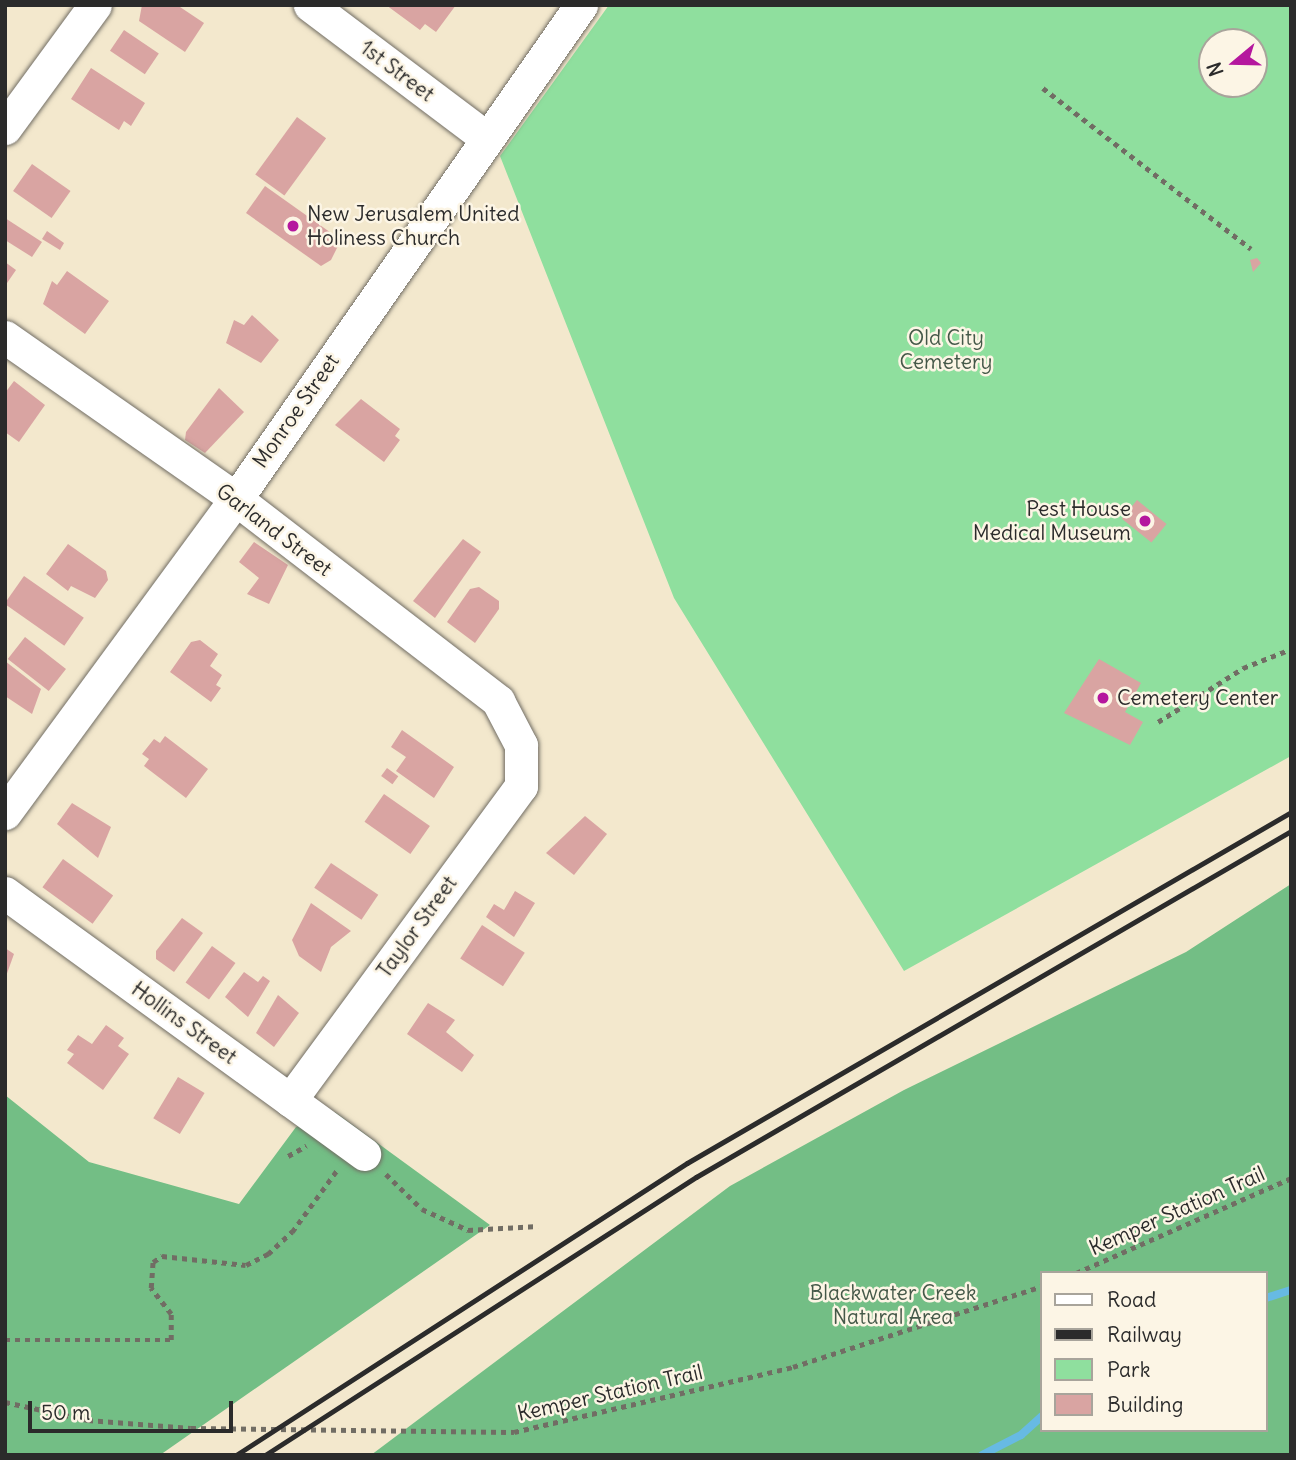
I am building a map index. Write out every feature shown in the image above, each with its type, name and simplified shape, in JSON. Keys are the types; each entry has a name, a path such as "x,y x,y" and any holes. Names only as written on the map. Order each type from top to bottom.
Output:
{"street":[{"path":"5,128 95,5"},
{"name":"1st Street","path":"310,5 485,136"},
{"name":"Monroe Street","path":"5,813 236,499 485,136 581,5"},
{"name":"Garland Street","path":"5,337 236,499 498,701 521,745"},
{"name":"Taylor Street","path":"289,1100 520,786 521,745"},
{"name":"Hollins Street","path":"5,893 289,1100 353,1157"}],"path":[{"path":"1043,88 1251,248"},
{"path":"1158,722 1243,667 1291,649"},
{"path":"5,1340 172,1340 171,1314 151,1288 153,1262 162,1256 246,1265 268,1254 292,1232 353,1157 422,1209 468,1230 538,1226"},
{"name":"Kemper Station Trail","path":"1081,1271 1291,1178"},
{"name":"Kemper Station Trail","path":"5,1402 88,1420 191,1429 514,1432 793,1367 1040,1287"}],"green space":[{"name":"Old City Cemetery","path":"609,5 1291,5 1291,756 904,971 674,598 500,156"},
{"name":"Blackwater Creek Natural Area","path":"1291,884 1291,1455 371,1455 730,1186 904,1090 1186,952"},
{"path":"5,1095 89,1162 239,1204 296,1127 335,1112 490,1225 160,1455 5,1455"}],"building":[{"path":"142,5 177,5 204,23 185,52 139,21"},
{"path":"386,5 456,5 436,32 425,24 420,30"},
{"path":"124,30 159,53 145,74 110,51"},
{"path":"91,68 145,103 131,126 124,121 119,130 71,99"},
{"path":"297,117 326,138 284,196 255,174"},
{"path":"32,164 71,191 52,218 13,191"},
{"name":"New Jerusalem United Holiness Church","path":"265,186 341,240 331,260 321,266 246,213"},
{"path":"5,218 42,242 32,257 5,240"},
{"path":"47,231 64,243 60,250 42,239"},
{"path":"1257,258 1261,263 1253,272 1250,260"},
{"path":"5,262 16,270 5,286"},
{"path":"67,271 109,301 85,334 43,304 52,281 57,285"},
{"path":"252,315 279,340 261,363 226,343 234,320 244,325"},
{"path":"14,381 45,405 19,442 5,432 5,393"},
{"path":"219,388 244,412 205,453 185,440 186,432"},
{"path":"361,399 400,429 395,436 400,440 384,462 335,425"},
{"name":"Pest House Medical Museum","path":"1137,500 1167,524 1151,543 1122,519"},
{"path":"463,539 481,552 435,618 413,601"},
{"path":"254,542 288,565 269,604 247,594 259,578 239,562"},
{"path":"68,544 106,571 108,580 95,598 71,586 68,591 46,574"},
{"path":"24,576 84,618 64,646 5,604"},
{"path":"479,587 499,601 499,609 475,643 447,622 470,589"},
{"path":"25,637 66,669 49,691 8,659"},
{"path":"200,640 218,654 210,666 222,675 216,685 221,688 211,702 170,672 191,642"},
{"name":"Cemetery Center","path":"1099,659 1141,683 1125,712 1143,722 1130,745 1064,713"},
{"path":"5,661 41,689 32,714 5,696"},
{"path":"402,730 454,767 434,798 396,771 406,757 391,747"},
{"path":"165,736 208,769 186,798 144,766 149,759 142,754 154,739 160,743"},
{"path":"387,768 398,776 392,784 381,776"},
{"path":"384,794 430,826 410,854 364,822"},
{"path":"72,803 111,827 98,858 57,824"},
{"path":"585,816 607,834 574,875 546,853"},
{"path":"63,859 113,895 93,924 42,887"},
{"path":"331,863 378,895 361,920 314,888"},
{"path":"515,891 535,903 514,937 486,917 494,904 504,910"},
{"path":"311,903 351,931 331,947 321,972 299,956 292,940"},
{"path":"182,918 203,933 174,972 156,959 156,951"},
{"path":"482,925 525,953 503,986 460,959"},
{"path":"212,946 235,963 209,999 186,982"},
{"path":"5,948 14,954 5,979"},
{"path":"244,972 258,982 263,976 270,981 248,1017 225,997"},
{"path":"278,995 299,1013 274,1047 256,1033"},
{"path":"428,1003 455,1020 446,1032 474,1055 462,1072 407,1034"},
{"path":"106,1025 124,1038 118,1046 129,1054 103,1090 67,1063 74,1054 67,1050 78,1035 92,1044"},
{"path":"178,1077 205,1093 180,1134 153,1118"}],"waterway":[{"path":"1268,1297 1291,1290"},
{"path":"982,1455 1021,1435 1040,1418"}],"railway":[{"path":"236,1455 687,1163 1291,812"},
{"path":"265,1455 696,1177 1291,831"}],"place":[{"name":"New Jerusalem United Holiness Church","path":"293,226"},
{"name":"Pest House Medical Museum","path":"1145,521"},
{"name":"Cemetery Center","path":"1103,698"}]}
